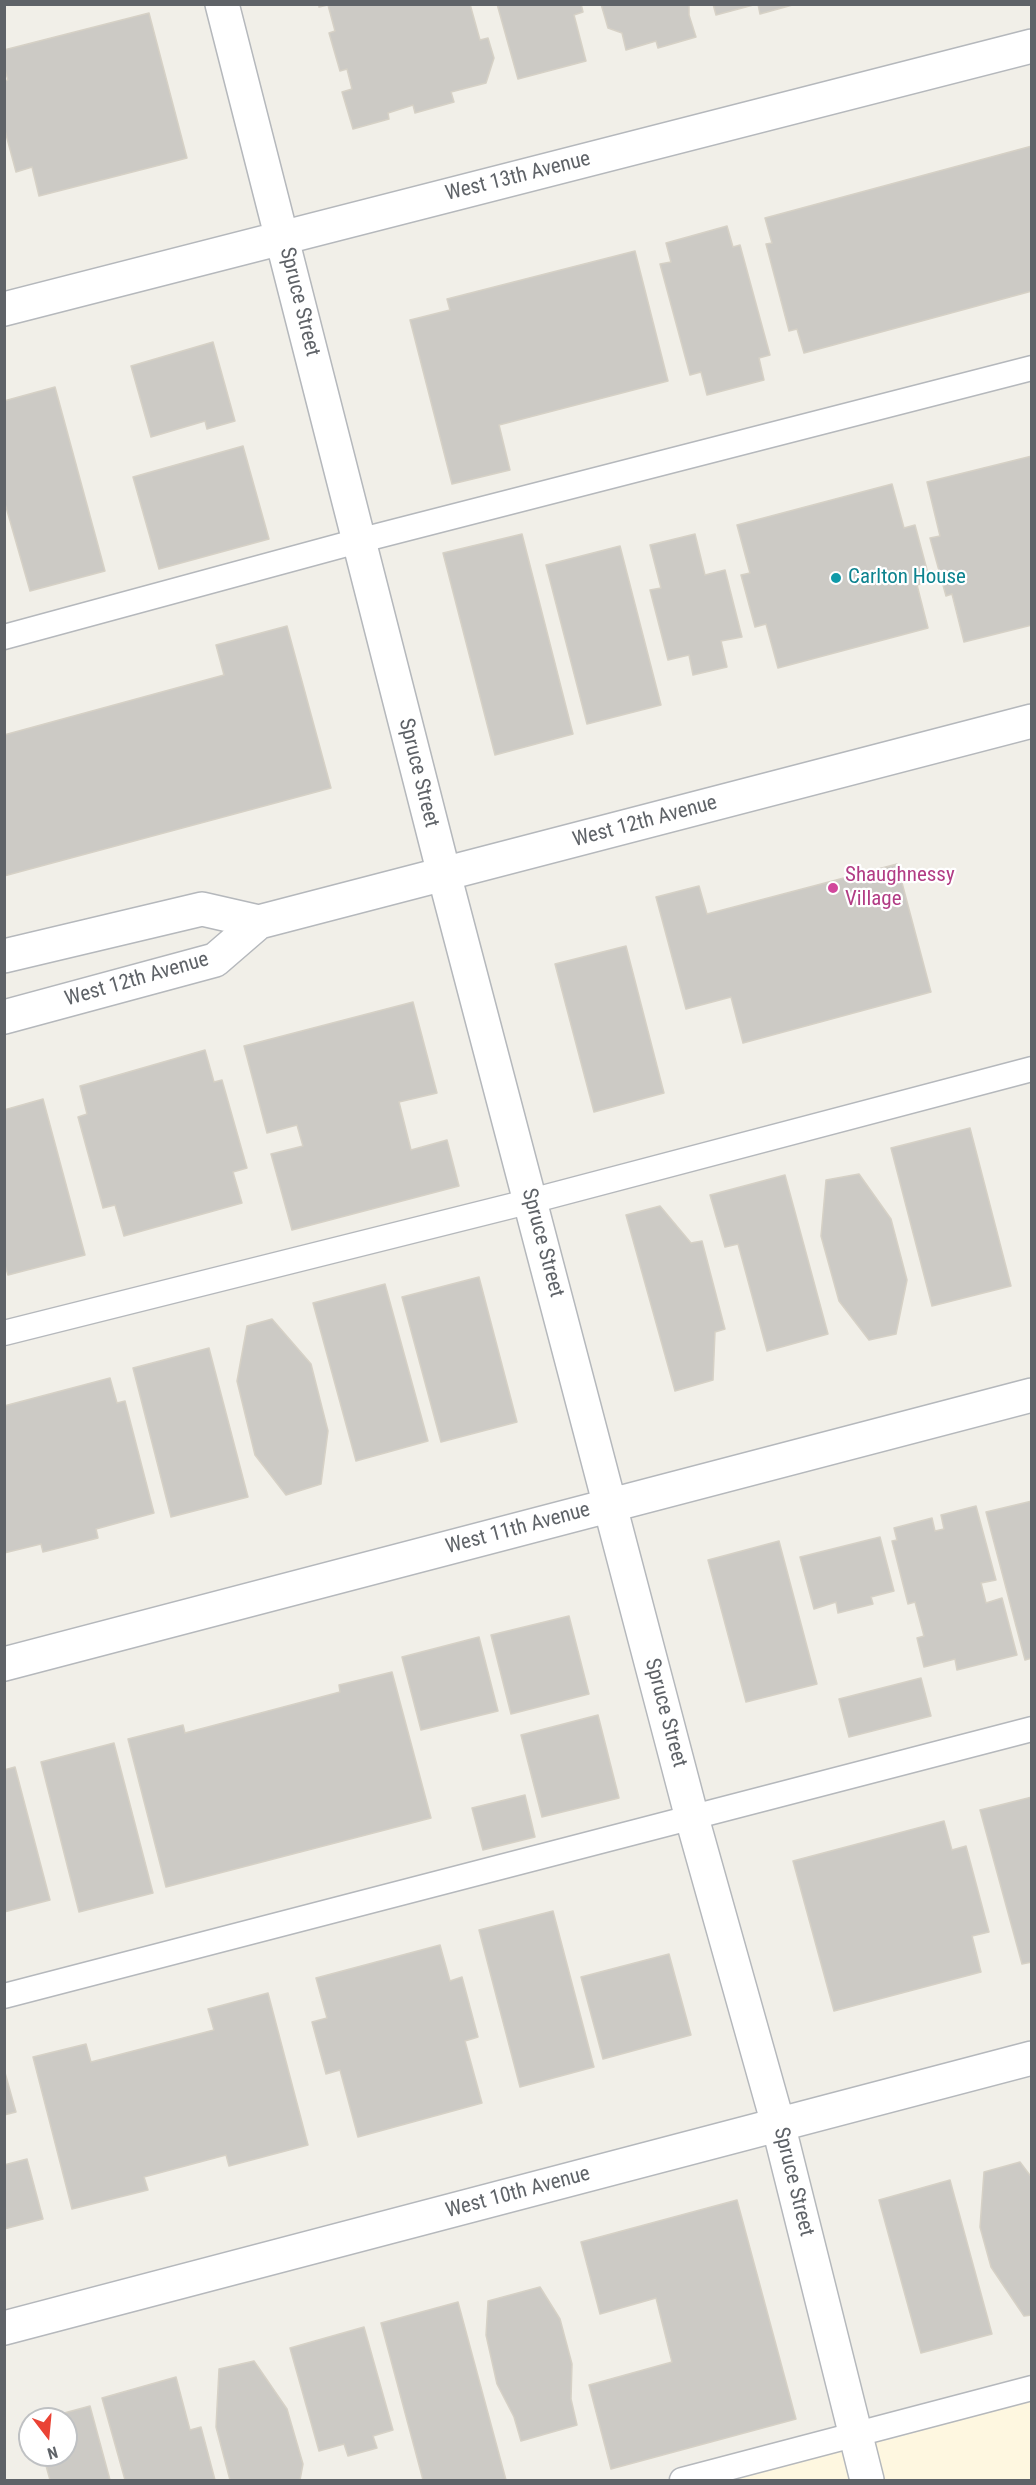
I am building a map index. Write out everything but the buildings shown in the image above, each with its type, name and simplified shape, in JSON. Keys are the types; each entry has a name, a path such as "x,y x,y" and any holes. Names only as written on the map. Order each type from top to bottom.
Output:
{"street":[{"name":"Spruce Street","path":"222,4 444,874 692,1818 778,2124 867,2481"},
{"name":"West 13th Avenue","path":"4,309 1032,46"},
{"name":"West 12th Avenue","path":"4,1017 215,960 260,922 1032,721"},
{"name":"West 12th Avenue","path":"4,956 202,909 260,922"},
{"name":"West 11th Avenue","path":"4,1664 1032,1395"},
{"name":"West 10th Avenue","path":"4,2328 1032,2058"}],"lane":[{"path":"4,637 358,541 1032,368"},
{"path":"4,1334 531,1202 1032,1069"},
{"path":"4,1996 1032,1729"},
{"path":"682,2481 1032,2388"}],"shaded area":[{"path":"1031,2400 1031,2480 682,2480 803,2449 888,2440"}],"place":[{"name":"Carlton House","path":"836,578"},
{"name":"Shaughnessy Village","path":"833,888"}]}
